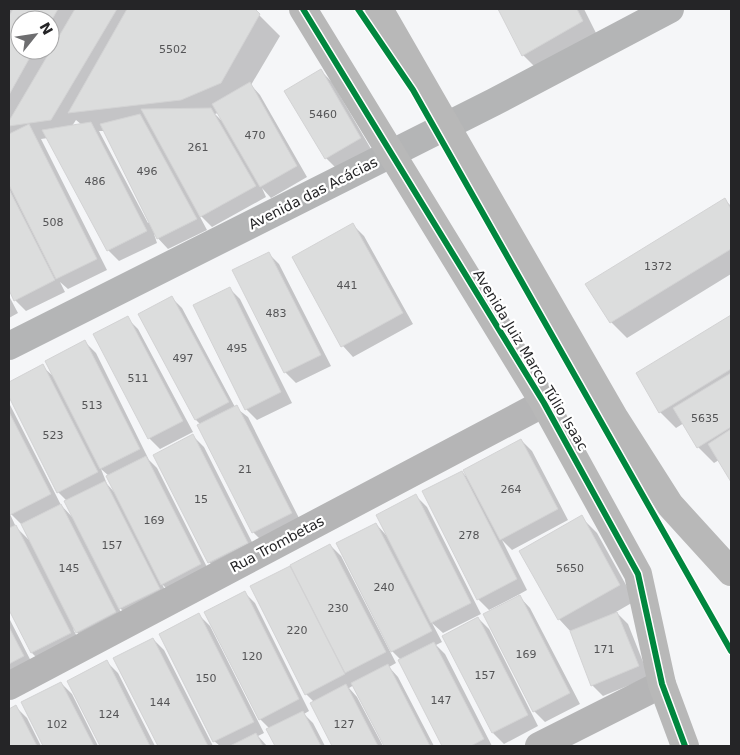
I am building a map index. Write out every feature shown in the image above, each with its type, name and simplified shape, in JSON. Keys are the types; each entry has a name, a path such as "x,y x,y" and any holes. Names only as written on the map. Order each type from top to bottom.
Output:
{"main road":[{"name":"Avenida Juiz Marco Túlio Isaac","path":"303,9 544,403 638,574 662,684 686,746"},
{"path":"379,9 614,417 670,505 731,572"},
{"name":"Avenida das Acácias","path":"9,346 494,102 670,9"}],"street":[{"name":"Rua Trombetas","path":"9,686 544,403"},
{"path":"540,746 662,684"}],"building":[{"path":"13,9 58,9 57,10"},
{"path":"75,9 117,9 51,120 9,126 9,121 45,60 60,60 60,34"},
{"path":"127,9 255,9 260,14 221,83 181,100 68,113"},
{"path":"498,9 577,9 583,21 522,56"},
{"path":"10,14 10,60 28,60 9,95"},
{"path":"321,69 361,138 325,159 284,91"},
{"path":"250,82 297,166 260,187 212,104"},
{"path":"211,108 256,186 200,217 141,109"},
{"path":"140,114 197,219 157,239 100,124"},
{"path":"91,122 147,231 107,251 42,130"},
{"path":"29,124 97,259 56,279 9,185 9,134"},
{"path":"9,189 55,280 14,301 9,290"},
{"path":"725,198 731,209 731,249 610,323 585,284"},
{"path":"353,223 403,313 341,347 292,257"},
{"path":"269,252 321,355 284,373 232,270"},
{"path":"230,287 281,392 245,410 193,305"},
{"path":"172,296 229,402 195,420 138,314"},
{"path":"731,315 731,369 659,413 636,373"},
{"path":"128,316 183,421 148,439 93,334"},
{"path":"85,340 140,449 100,469 45,361"},
{"path":"43,364 98,472 57,493 9,397 9,382"},
{"path":"731,373 731,427 697,448 673,408"},
{"path":"237,405 292,513 252,533 197,425"},
{"path":"9,412 51,494 10,515 9,512"},
{"path":"731,429 731,482 708,444"},
{"path":"193,434 248,543 208,563 153,455"},
{"path":"521,439 558,509 500,540 463,470"},
{"path":"146,456 201,564 161,585 106,476"},
{"path":"462,471 517,579 477,600 422,491"},
{"path":"105,481 160,589 119,609 64,501"},
{"path":"416,494 471,603 431,623 376,515"},
{"path":"61,504 116,612 76,633 21,524"},
{"path":"582,515 620,585 558,620 519,551"},
{"path":"376,523 432,631 391,652 336,543"},
{"path":"16,525 71,633 31,653 9,610 9,528"},
{"path":"330,544 386,652 345,673 290,565"},
{"path":"290,566 345,674 305,695 250,586"},
{"path":"245,591 299,699 259,720 204,612"},
{"path":"520,595 570,693 533,712 483,614"},
{"path":"617,612 639,666 591,686 570,631"},
{"path":"199,613 254,722 213,742 159,634"},
{"path":"478,617 528,715 492,733 442,636"},
{"path":"9,627 24,656 9,664"},
{"path":"153,638 208,746 158,746 113,658"},
{"path":"434,642 484,739 471,746 442,746 398,660"},
{"path":"107,660 150,746 100,746 67,681"},
{"path":"388,664 430,746 384,746 351,683"},
{"path":"61,682 94,746 43,746 21,702"},
{"path":"346,684 378,746 332,746 310,703"},
{"path":"16,705 37,746 9,746 9,709"},
{"path":"303,711 321,746 275,746 266,729"},
{"path":"256,733 263,746 230,746"}],"cycle path":[{"path":"303,9 544,403 638,574 662,684 685,746"},
{"path":"358,9 413,90 731,651"}]}
